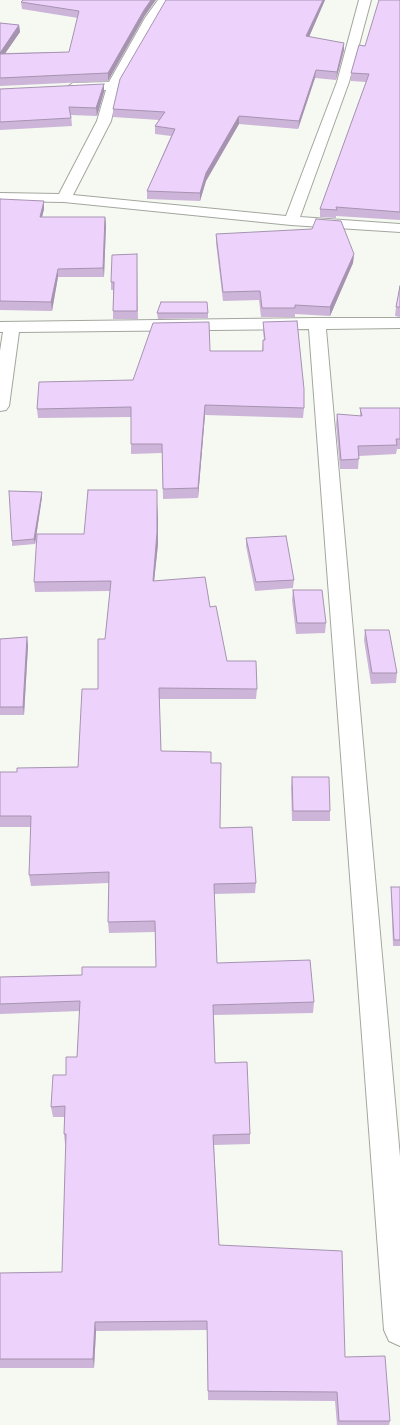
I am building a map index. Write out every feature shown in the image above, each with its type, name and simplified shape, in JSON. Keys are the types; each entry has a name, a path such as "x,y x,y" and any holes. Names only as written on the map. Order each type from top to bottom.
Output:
{"street":[{"path":"64,198 104,122 113,86 164,0"},
{"path":"291,221 343,82 365,0"},
{"path":"61,88 113,86"},
{"path":"0,197 64,198 291,221 400,228"},
{"path":"317,323 400,1330"},
{"path":"0,406 6,327 400,323"}],"building":[{"path":"23,0 151,0 108,73 0,78 0,54 69,52 79,11 21,2"},
{"path":"166,0 323,0 306,36 344,43 337,72 316,70 299,121 239,116 206,173 200,193 147,191 175,129 155,126 165,112 113,109 120,79"},
{"path":"379,0 400,0 400,212 336,207 337,210 320,209 369,74 351,73 359,45 365,46"},
{"path":"0,23 19,25 0,53"},
{"path":"104,84 96,108 69,107 71,118 0,122 0,89"},
{"path":"0,199 44,201 40,217 105,217 103,268 58,269 51,302 0,301"},
{"path":"316,219 341,221 354,254 330,307 295,305 295,308 262,308 260,291 223,292 216,234 312,229"},
{"path":"137,254 137,311 113,311 114,282 111,282 112,255"},
{"path":"400,286 400,307 396,307"},
{"path":"161,302 207,302 208,313 157,313"},
{"path":"297,321 304,389 304,408 205,405 198,488 163,489 162,444 131,444 131,407 37,409 39,382 133,380 153,323 209,322 210,351 263,351 263,340 265,340 263,322"},
{"path":"360,408 400,408 400,439 396,439 397,445 358,446 359,459 341,460 337,414 362,416"},
{"path":"88,490 157,490 157,533 153,581 205,577 210,607 216,606 227,661 256,661 257,689 159,688 161,751 211,752 211,763 221,763 220,828 252,827 256,883 214,884 217,963 310,960 314,1002 213,1005 215,1063 247,1062 250,1134 213,1135 219,1245 342,1251 345,1357 385,1356 390,1421 339,1421 337,1392 208,1391 207,1321 95,1322 93,1359 0,1359 0,1273 62,1272 66,1134 64,1134 65,1106 51,1107 53,1075 66,1075 66,1057 77,1057 80,1001 0,1004 0,977 82,975 82,967 156,967 155,921 108,922 109,872 29,875 31,816 0,816 0,772 17,772 17,768 78,767 82,689 98,689 98,639 105,639 111,581 34,582 37,534 84,534"},
{"path":"9,491 42,492 34,539 12,541"},
{"path":"286,536 294,580 256,582 246,538"},
{"path":"293,590 322,590 326,623 297,623"},
{"path":"365,630 389,630 397,673 372,673"},
{"path":"27,637 23,707 0,707 0,639"},
{"path":"292,777 329,777 330,811 293,811"},
{"path":"391,887 400,887 400,940 394,940"}]}
